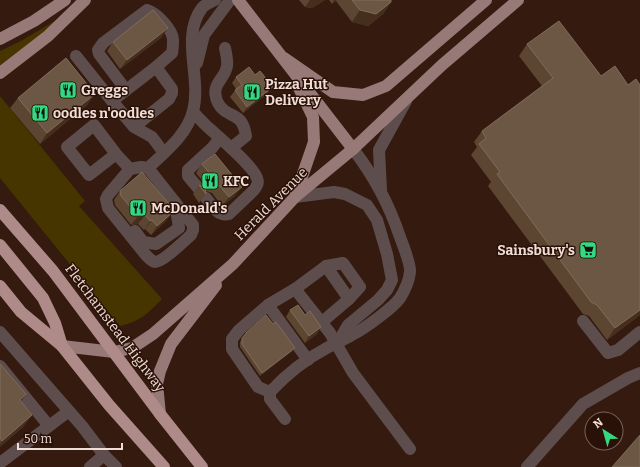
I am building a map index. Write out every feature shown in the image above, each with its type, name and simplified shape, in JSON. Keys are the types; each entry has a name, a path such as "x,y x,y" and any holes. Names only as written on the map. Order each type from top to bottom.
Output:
{"highway":[{"name":"Fletchamstead Highway","path":"0,210 53,271 160,414 202,467"},
{"path":"0,245 43,298 55,323 62,346"},
{"path":"0,286 21,312 62,346 109,405 164,467"}],"main road":[{"path":"0,39 34,21 65,0"},
{"path":"0,72 48,36 84,0"},
{"path":"238,0 353,149"},
{"path":"284,58 333,92 364,95 386,86 486,0"},
{"name":"Herald Avenue","path":"62,346 114,352 132,348 153,334 233,264 295,197 353,149 442,65 518,0"},
{"path":"284,58 312,116 314,142 295,197"},
{"path":"160,414 157,384 160,371 171,344 233,264"}],"lane":[{"path":"148,168 180,136 193,112 196,96 192,56 193,27 202,7 215,0"},
{"path":"194,74 204,35 230,0"},
{"path":"112,101 126,90 172,53 173,39 162,21 153,12 148,10 103,43 98,50 99,54 126,90"},
{"path":"225,48 227,66 215,89 217,99 223,110 241,120 245,127 246,136 231,148"},
{"path":"76,56 134,127 152,137 164,153"},
{"path":"134,127 169,99 172,93 172,89 156,66"},
{"path":"381,190 380,150 408,96"},
{"path":"193,112 231,148 254,172 257,178 258,185 229,214 224,215 220,214 188,176 188,170 212,148 220,138"},
{"path":"285,419 270,399 270,392 277,384 308,360 325,349 354,335 382,314 399,299 407,284 410,271 392,215 381,190 366,165 353,149"},
{"path":"116,154 130,170"},
{"path":"141,167 148,168 191,220 193,225 191,235 161,260 155,262 145,254 108,208 106,200 108,195 130,170 141,167"},
{"path":"295,197 334,192 345,194 367,205 377,220 387,254 392,280 387,290 378,300 348,325 337,343"},
{"path":"108,208 123,217 143,242 156,244 179,228 175,202"},
{"path":"270,392 258,387 232,348 232,339 239,330 268,305 295,289 326,266 343,263 360,287 349,299 322,322"},
{"path":"295,289 322,322 337,343 346,363 410,449"},
{"path":"268,305 308,360"},
{"path":"583,321 608,353 618,350 640,332"},
{"path":"0,332 69,411 104,455 116,467"},
{"path":"0,366 49,426"},
{"path":"526,467 583,404 628,378 640,373"},
{"path":"0,463 69,411"},
{"path":"90,467 104,455"}],"shaded area":[{"path":"53,22 56,24 0,65 0,51 21,41"},
{"path":"0,96 85,201 79,206 162,299 139,319 120,326 0,178"}],"building":[{"path":"352,0 391,0 391,2 376,14 360,10"},
{"path":"153,10 168,28 127,60 113,42"},
{"name":"Sainsbury's","path":"559,21 601,76 615,66 628,85 636,79 640,85 640,310 615,328 597,305 591,302 497,174 500,172 479,144 486,138 482,131 553,78 527,44"},
{"path":"66,58 95,94 47,133 18,98"},
{"name":"Pizza Hut Delivery","path":"249,67 255,75 260,71 273,87 247,107 235,90 242,85 236,77"},
{"path":"215,154 242,187 229,197 218,184 212,182 211,175 202,164"},
{"path":"142,172 170,205 168,207 173,212 157,226 145,215 138,216 121,196 120,191"},
{"path":"199,185 205,187 206,194"},
{"path":"298,305 305,315 310,311 321,327 309,336 290,310"},
{"path":"266,315 273,324 276,322 295,348 262,373 242,344 242,338"},
{"path":"0,364 26,394 20,400 32,415 2,441 0,438"},
{"path":"640,435 640,467 612,467"}],"place":[{"name":"Greggs","path":"68,90"},
{"name":"Pizza Hut Delivery","path":"252,92"},
{"name":"oodles n'oodles","path":"40,113"},
{"name":"KFC","path":"210,181"},
{"name":"McDonald's","path":"138,208"},
{"name":"Sainsbury's","path":"588,250"}]}
